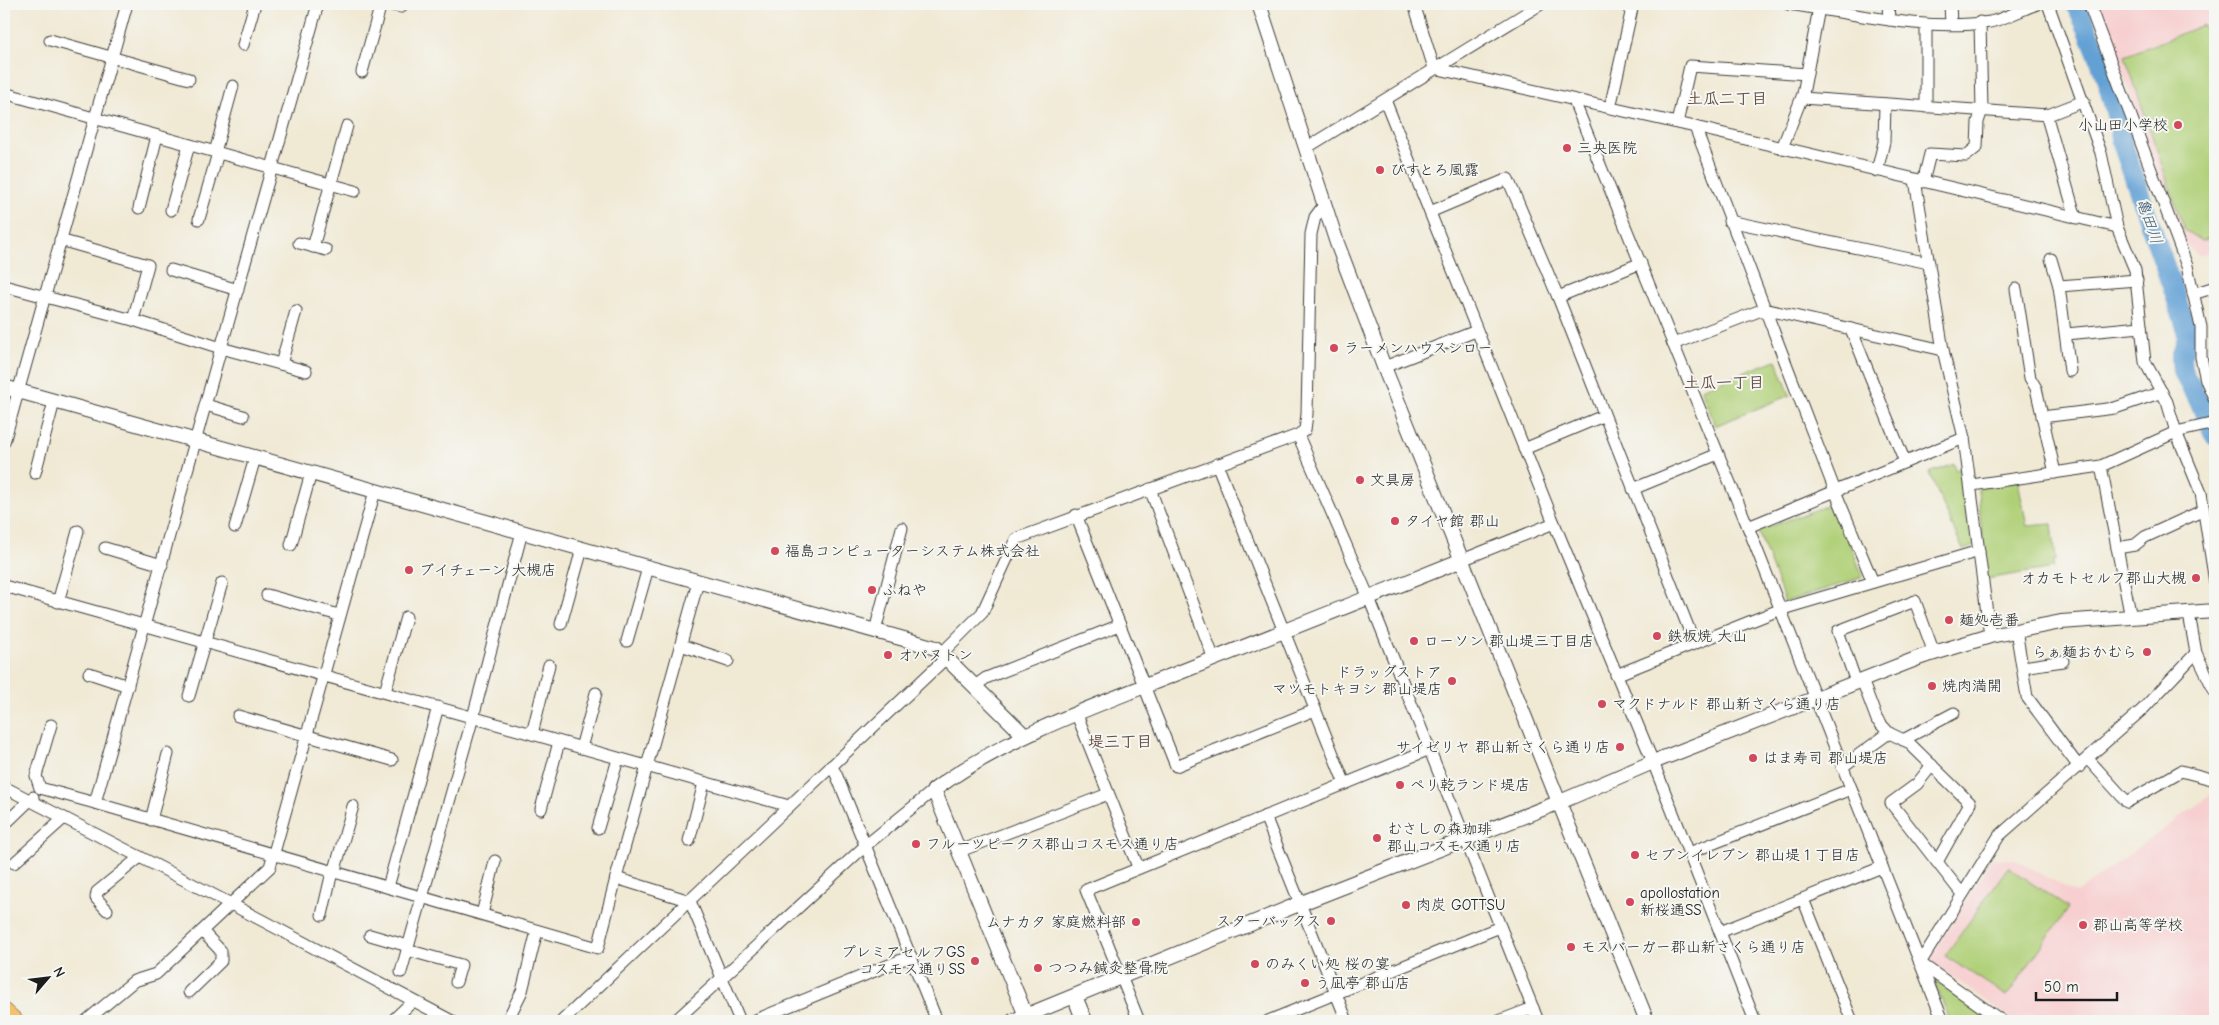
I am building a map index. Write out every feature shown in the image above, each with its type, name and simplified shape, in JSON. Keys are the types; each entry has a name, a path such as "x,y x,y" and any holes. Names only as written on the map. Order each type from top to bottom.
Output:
{"main road":[{"path":"4,1012 14,1021"}],"street":[{"path":"4,442 127,4"},
{"path":"243,45 255,4"},
{"path":"95,803 318,4"},
{"path":"362,72 381,4"},
{"path":"388,4 402,7"},
{"path":"1259,4 1324,204 1384,367 1647,1021"},
{"path":"1414,4 1434,68"},
{"path":"1306,148 1541,4"},
{"path":"1610,108 1633,4"},
{"path":"1788,4 1823,7 1926,25 1991,22 2037,4"},
{"path":"1888,4 1889,20"},
{"path":"1950,4 1951,24"},
{"path":"2048,4 2101,152 2117,227 2131,256 2137,280 2145,362 2167,402 2176,432 2201,493 2215,582"},
{"path":"2089,4 2187,266 2201,327 2201,357 2211,378 2215,400"},
{"path":"1782,148 1802,98 1823,7"},
{"path":"1980,22 1982,110 1978,122 1977,147 1966,156 1930,154 1919,181 1943,350 1964,438 1972,485 1990,636"},
{"path":"1926,25 1926,107"},
{"path":"50,40 189,79"},
{"path":"1677,123 1690,66 1808,74"},
{"path":"1434,68 1695,127 2117,227"},
{"path":"199,219 232,86"},
{"path":"4,94 355,191"},
{"path":"1802,98 2046,114 2084,102"},
{"path":"1385,100 1524,449 1653,762 1755,1021"},
{"path":"1574,101 1748,527 1779,610 1943,1021"},
{"path":"1877,171 1884,142 1885,104"},
{"path":"2046,114 2076,218"},
{"path":"313,246 346,126"},
{"path":"1695,127 1835,491 1873,582"},
{"path":"139,208 157,136"},
{"path":"171,210 189,145"},
{"path":"1430,212 1508,179 1558,297 1603,416 1694,642"},
{"path":"562,1021 690,901 944,656 982,613 1016,538 1298,435 1304,430 1307,414 1311,234 1315,217 1324,204"},
{"path":"1730,221 1930,263"},
{"path":"60,240 148,265 133,320"},
{"path":"299,243 326,250"},
{"path":"2052,259 2059,286 2070,372"},
{"path":"1558,297 1641,264"},
{"path":"171,270 238,290"},
{"path":"2059,286 2137,280"},
{"path":"4,286 133,320 221,348 306,371"},
{"path":"2193,294 2215,287"},
{"path":"2016,289 2030,378 2036,388 2055,473"},
{"path":"1672,344 1764,309 1943,350"},
{"path":"281,364 296,311"},
{"path":"2066,334 2141,327"},
{"path":"1851,329 1905,462"},
{"path":"1384,367 1476,330"},
{"path":"4,387 936,648 1025,736"},
{"path":"2042,417 2115,408 2162,392"},
{"path":"35,473 54,402"},
{"path":"206,405 243,416"},
{"path":"1524,449 1603,416"},
{"path":"1972,485 2101,466 2176,432 2215,423"},
{"path":"1298,435 1369,598 1538,1021"},
{"path":"1748,527 1964,438"},
{"path":"1633,489 1718,454"},
{"path":"235,527 255,458"},
{"path":"1218,464 1345,784"},
{"path":"2101,466 2131,618"},
{"path":"291,545 311,473"},
{"path":"1150,489 1214,659"},
{"path":"86,1021 134,982 156,974 268,870 375,491"},
{"path":"2117,548 2135,545 2145,536 2204,510"},
{"path":"1076,516 1176,766 1315,710"},
{"path":"675,1021 865,846 948,779 1025,736 1145,686 1554,523"},
{"path":"875,631 902,528"},
{"path":"58,602 78,531"},
{"path":"401,972 421,896 474,716 522,532"},
{"path":"105,548 162,565"},
{"path":"561,624 582,549"},
{"path":"1616,675 1694,642 1779,610 1979,552"},
{"path":"627,641 648,568"},
{"path":"40,788 598,948 698,582"},
{"path":"189,696 222,583"},
{"path":"4,586 474,716 618,759 789,806"},
{"path":"267,595 339,615"},
{"path":"1934,653 1916,601 1838,630 1877,720 1889,733 1903,740 1932,765 1970,802 1937,862"},
{"path":"934,790 960,851 1022,1020 1299,904 1560,802 1653,762 1934,653 1990,636 2061,622 2215,611"},
{"path":"2189,614 2196,653 2215,692"},
{"path":"385,692 406,617"},
{"path":"974,686 986,678 1120,625"},
{"path":"2016,630 2027,697 2079,767"},
{"path":"681,644 728,661"},
{"path":"1920,963 1999,836 2143,710 2196,653"},
{"path":"2022,667 2063,661"},
{"path":"532,734 549,665"},
{"path":"89,673 128,686"},
{"path":"581,748 596,692"},
{"path":"388,887 438,707"},
{"path":"1903,740 1954,713"},
{"path":"1077,715 1138,867"},
{"path":"238,716 392,760"},
{"path":"40,788 36,776 51,725"},
{"path":"1842,767 1889,733"},
{"path":"541,809 560,742"},
{"path":"1139,1021 1086,890 1138,867 1430,749"},
{"path":"151,820 168,754"},
{"path":"598,828 618,759"},
{"path":"2088,759 2127,802 2181,771 2215,780"},
{"path":"1932,765 1917,784 1891,803 1962,894"},
{"path":"831,766 836,774 937,1021"},
{"path":"689,841 704,783"},
{"path":"4,788 231,904 452,1021"},
{"path":"4,825 31,801 40,788"},
{"path":"1689,853 1851,789"},
{"path":"960,851 1108,794"},
{"path":"322,915 332,872 336,866 353,806"},
{"path":"1265,816 1347,1021"},
{"path":"14,863 64,818"},
{"path":"107,910 96,898 97,892 140,857"},
{"path":"482,914 495,861"},
{"path":"1720,932 1882,867"},
{"path":"616,878 690,901 723,976 740,1021"},
{"path":"1803,899 1852,1021"},
{"path":"1268,1021 1500,927"},
{"path":"507,1021 522,991 537,930"},
{"path":"189,992 221,961 221,951 202,931"},
{"path":"370,935 461,965 456,982"},
{"path":"753,1021 911,956"},
{"path":"1920,963 2002,1021"},
{"path":"392,1021 413,1001"},
{"path":"1081,1021 1078,1003 1088,1021"},
{"path":"1499,1021 1533,1008"}],"shaded area":[{"name":"小山田小学校","path":"2097,4 2215,4 2215,250 2199,255 2186,246"},
{"name":"郡山高等学校","path":"2215,792 2215,1021 2014,1021 1931,962 1931,957 1992,858 2016,860 2076,893"}],"green space":[{"name":"小山田小学校","path":"2203,25 2215,57 2215,236 2202,241 2184,230 2125,56"},
{"path":"1776,360 1790,395 1715,426 1701,389"},
{"path":"1954,464 1955,470 1963,468 1975,543 1972,547 1963,550 1929,473"},
{"path":"2018,481 2027,526 2052,524 2056,560 2053,561 2053,568 1986,579 1978,490 1981,486"},
{"path":"1834,503 1863,577 1785,602 1758,531"},
{"path":"2008,867 2068,908 2007,996 1945,956"},
{"path":"1933,978 1994,1021 1950,1021"}],"waterway":[{"name":"亀田川","path":"2075,4 2098,54 2114,107 2122,143 2186,327 2187,338 2181,357 2182,371 2198,399 2215,436"}],"place":[{"name":"小山田小学校","path":"2178,125"},
{"name":"三央医院","path":"1567,148"},
{"name":"びすとろ風露","path":"1380,170"},
{"name":"ラーメンハウスシロー","path":"1334,348"},
{"name":"文具房","path":"1360,480"},
{"name":"タイヤ館 郡山","path":"1395,521"},
{"name":"福島コンピューターシステム株式会社","path":"775,551"},
{"name":"ブイチェーン 大槻店","path":"409,570"},
{"name":"オカモトセルフ郡山大槻","path":"2196,578"},
{"name":"ふねや","path":"872,590"},
{"name":"麺処壱番","path":"1949,620"},
{"name":"鉄板焼 大山","path":"1657,636"},
{"name":"ローソン 郡山堤三丁目店","path":"1414,641"},
{"name":"らぁ麺おかむら","path":"2147,652"},
{"name":"オパヌトン","path":"888,655"},
{"name":"ドラッグストア マツモトキヨシ 郡山堤店","path":"1452,681"},
{"name":"焼肉満開","path":"1932,686"},
{"name":"マクドナルド 郡山新さくら通り店","path":"1602,704"},
{"name":"サイゼリヤ 郡山新さくら通り店","path":"1620,747"},
{"name":"はま寿司 郡山堤店","path":"1753,758"},
{"name":"ペリ乾ランド堤店","path":"1400,785"},
{"name":"むさしの森珈琲 郡山コスモス通り店","path":"1377,838"},
{"name":"フルーツピークス郡山コスモス通り店","path":"916,844"},
{"name":"セブンイレブン 郡山堤１丁目店","path":"1635,855"},
{"name":"apollostation 新桜通SS","path":"1630,902"},
{"name":"肉炭 GOTTSU","path":"1406,905"},
{"name":"スターバックス","path":"1331,921"},
{"name":"ムナカタ 家庭燃料部","path":"1136,922"},
{"name":"郡山高等学校","path":"2083,925"},
{"name":"モスバーガー郡山新さくら通り店","path":"1571,947"},
{"name":"プレミアセルフGS コスモス通りSS","path":"975,961"},
{"name":"のみくい処 桜の宴","path":"1255,964"},
{"name":"つつみ鍼灸整骨院","path":"1038,968"},
{"name":"う凪亭 郡山店","path":"1305,983"}],"district":[{"name":"土瓜二丁目","path":"1727,99"},
{"name":"土瓜一丁目","path":"1724,383"},
{"name":"堤三丁目","path":"1120,742"}]}
